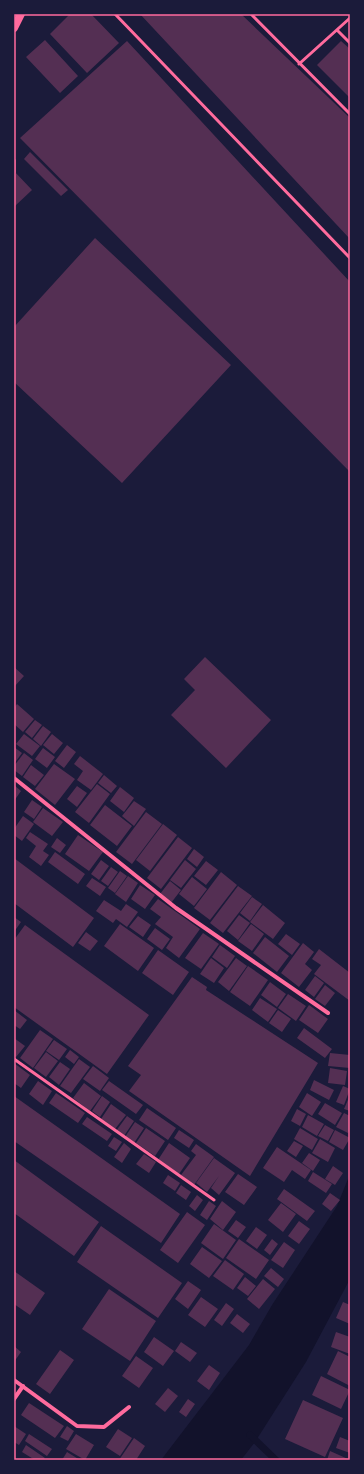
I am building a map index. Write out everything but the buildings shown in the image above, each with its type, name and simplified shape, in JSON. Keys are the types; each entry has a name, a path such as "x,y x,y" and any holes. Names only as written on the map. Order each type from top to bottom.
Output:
{"main road":[{"path":"14,28 21,14"}],"street":[{"path":"14,778 176,908 328,1013"},
{"path":"14,1380 77,1426 104,1427 129,1407"},
{"path":"14,1399 23,1386"}],"lane":[{"path":"115,14 350,258"},
{"path":"251,14 350,114"},
{"path":"299,64 350,18"},
{"path":"337,30 350,44"},
{"path":"14,160 14,172"},
{"path":"14,1059 214,1200"}],"shaded area":[{"path":"350,1174 350,1279 306,1362 255,1442 241,1460 161,1460 249,1345 272,1305 337,1206"}],"waterway":[{"path":"250,1435 276,1460"}]}
